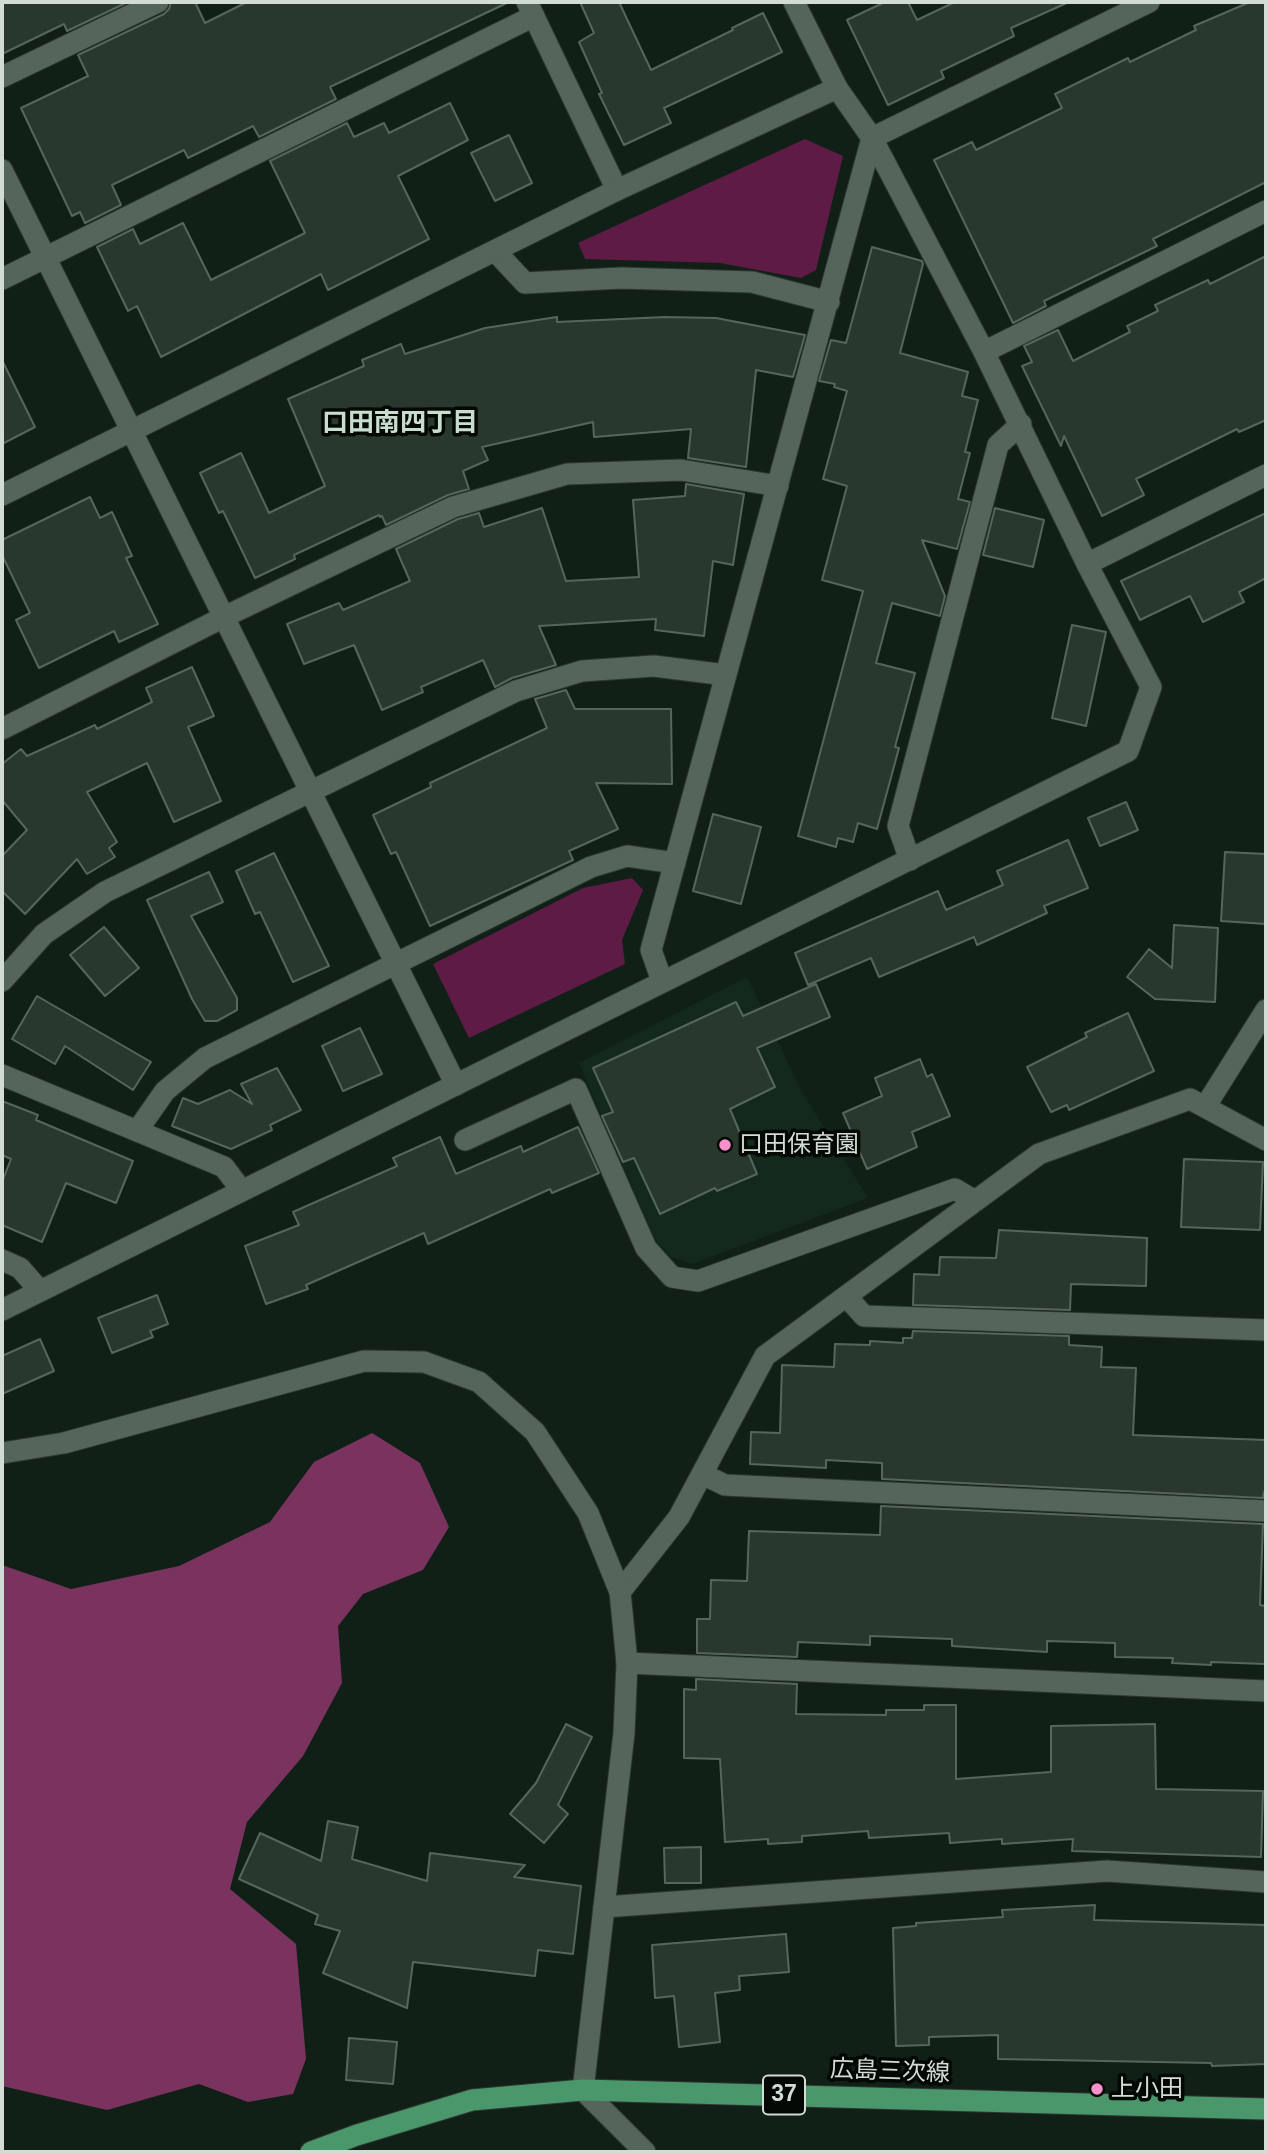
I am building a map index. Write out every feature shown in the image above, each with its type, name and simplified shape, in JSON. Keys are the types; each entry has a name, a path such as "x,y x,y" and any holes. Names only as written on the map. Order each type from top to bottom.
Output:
{"main road":[{"name":"広島三次線","path":"311,2152 472,2100 583,2090 1266,2109"}],"street":[{"path":"2,77 158,2"},
{"path":"2,1310 1128,751 1151,687 1087,564 984,352 872,138 837,88 794,2"},
{"path":"662,981 651,950 872,138 1149,2"},
{"path":"2,279 530,9 617,190"},
{"path":"2,495 617,190 837,88"},
{"path":"2,170 456,1085"},
{"path":"984,352 1266,211"},
{"path":"495,251 525,283 621,278 752,282 829,302"},
{"path":"909,860 898,826 998,445 1021,424"},
{"path":"2,729 453,507 567,474 681,470 778,486"},
{"path":"1087,564 1266,475"},
{"path":"2,981 44,934 105,892 516,691 582,671 654,666 726,675"},
{"path":"137,1131 165,1091 205,1058 591,867 627,856 675,863"},
{"path":"1205,1107 1266,1010"},
{"path":"2,1075 224,1167 242,1191"},
{"path":"465,1139 576,1089 646,1248 672,1278 698,1281 955,1189 975,1201"},
{"path":"620,1592 679,1517 765,1356 1039,1154 1190,1099 1266,1140"},
{"path":"2,1261 20,1268 40,1291"},
{"path":"846,1296 864,1316 1266,1330"},
{"path":"2,1453 64,1443 364,1360 424,1362 478,1382 535,1432 588,1513 620,1592 627,1663 624,1733 583,2090 645,2152"},
{"path":"702,1474 724,1485 1266,1511"},
{"path":"627,1663 1266,1691"},
{"path":"604,1907 1107,1871 1266,1882"}],"shaded area":[{"path":"805,139 843,156 816,270 801,278 720,263 585,259 578,243"},
{"path":"632,878 643,890 622,940 625,964 469,1038 433,964 583,888"},
{"name":"口田保育園","path":"747,977 802,1092 868,1198 692,1264 671,1257 654,1237 579,1063"},
{"path":"372,1433 420,1463 449,1527 423,1570 363,1594 338,1626 342,1683 303,1756 247,1822 230,1889 296,1944 306,2059 293,2094 248,2102 199,2084 107,2110 2,2086 2,1565 71,1589 179,1566 270,1522 314,1462"}],"building":[{"path":"2,2 128,2 67,31 64,24 2,54"},
{"path":"171,2 195,2 205,23 247,2 509,2 330,87 336,99 259,137 253,126 188,158 184,150 112,185 121,205 85,223 80,212 72,216 21,108 88,76 78,55 164,14"},
{"path":"580,2 619,2 651,70 763,13 782,52 664,108 671,123 624,145 599,94 602,93 579,42 594,33"},
{"path":"885,2 908,2 917,20 955,2 1069,2 1011,28 1014,36 941,71 944,78 888,105 847,20"},
{"path":"1250,2 1266,2 1266,182 1153,239 1157,246 1044,301 1046,306 1013,323 934,160 972,142 976,150 1062,108 1055,94 1128,58 1130,62 1196,30 1194,26"},
{"path":"450,103 468,140 398,176 429,239 328,290 321,274 161,357 137,306 128,311 97,247 133,229 140,244 183,223 211,280 305,233 270,161 347,123 354,137 384,123 389,133"},
{"path":"509,135 532,183 495,201 471,153"},
{"path":"872,247 922,261 923,264 900,353 968,372 962,396 978,400 965,452 970,453 958,499 970,502 957,549 922,540 945,596 940,616 892,603 876,663 915,673 895,747 899,748 877,829 858,823 853,842 838,838 836,847 798,836 863,591 822,580 847,486 823,479 847,391 834,387 835,384 819,381 831,340 846,343"},
{"path":"1266,256 1266,420 1239,432 1237,429 1136,479 1144,495 1102,516 1064,436 1061,446 1022,366 1032,362 1024,346 1058,330 1073,361 1130,332 1127,326 1158,311 1155,305 1208,280 1210,284"},
{"path":"557,317 557,322 665,317 716,318 805,335 793,377 756,370 746,467 688,458 691,429 594,437 593,422 482,447 488,460 463,471 469,489 448,495 386,525 379,515 294,555 295,559 255,578 223,511 219,513 200,473 241,453 269,513 325,486 288,399 364,366 362,360 401,344 405,354 485,328"},
{"path":"2,360 35,427 2,444"},
{"path":"686,484 744,494 733,565 713,561 704,636 655,630 656,619 539,626 556,665 512,678 495,687 483,660 421,687 423,692 382,710 354,645 304,664 287,624 339,603 343,610 410,581 396,549 458,519 479,513 484,527 542,508 566,581 639,577 633,500 685,496"},
{"path":"90,497 100,518 112,512 132,556 126,558 158,624 119,642 114,631 39,668 16,620 30,613 2,555 2,540"},
{"path":"995,508 1044,520 1033,567 983,555"},
{"path":"1266,513 1266,578 1239,592 1244,602 1203,622 1190,596 1140,620 1121,581"},
{"path":"1072,625 1106,632 1086,726 1052,718"},
{"path":"192,667 214,716 188,727 221,801 174,822 147,763 87,792 117,842 109,848 115,857 87,874 77,859 25,914 2,891 2,856 27,830 2,800 2,764 21,749 27,756 95,725 97,729 152,702 146,688"},
{"path":"566,690 575,709 671,709 672,784 596,783 618,829 569,851 573,860 430,926 396,852 391,854 373,815 431,787 430,783 547,728 535,699"},
{"path":"1126,802 1138,830 1100,846 1088,818"},
{"path":"713,814 761,827 741,904 693,891"},
{"path":"1068,840 1088,888 1044,906 1047,913 977,945 974,937 879,977 871,958 808,985 795,953 938,891 946,910 1003,885 997,871"},
{"path":"1225,852 1266,854 1266,924 1221,921"},
{"path":"274,853 329,966 293,982 260,912 255,914 236,871"},
{"path":"209,872 223,902 191,916 237,998 237,1010 217,1021 205,1021 192,999 147,900"},
{"path":"1174,925 1218,928 1215,1002 1155,999 1127,977 1149,949 1172,968"},
{"path":"104,927 139,968 105,996 70,955"},
{"path":"816,984 830,1017 757,1048 775,1087 730,1109 757,1174 717,1191 715,1188 660,1214 634,1158 623,1162 602,1116 613,1112 593,1068 736,1002 743,1016"},
{"path":"37,996 151,1062 133,1090 65,1046 55,1064 12,1039"},
{"path":"1128,1013 1154,1071 1069,1110 1067,1105 1051,1112 1027,1067 1087,1037 1085,1033"},
{"path":"360,1028 382,1074 343,1091 322,1046"},
{"path":"920,1059 927,1077 932,1074 950,1116 912,1132 917,1147 867,1169 843,1113 882,1096 875,1078"},
{"path":"277,1068 301,1110 270,1125 272,1130 231,1149 172,1126 183,1098 198,1104 230,1090 252,1104 241,1084"},
{"path":"2,1101 38,1115 36,1120 133,1161 116,1203 66,1183 42,1242 2,1225 2,1182 11,1159 2,1155"},
{"path":"578,1127 599,1173 552,1193 550,1189 428,1244 424,1233 306,1285 308,1289 266,1304 245,1246 299,1225 293,1212 397,1166 393,1158 440,1137 456,1174 521,1146 523,1152"},
{"path":"1184,1159 1263,1162 1260,1230 1181,1227"},
{"path":"999,1230 1147,1238 1146,1286 1071,1284 1070,1310 913,1305 914,1274 939,1275 940,1257 996,1258"},
{"path":"157,1295 168,1324 150,1331 153,1337 112,1353 98,1318"},
{"path":"913,1331 1069,1336 1069,1345 1102,1347 1101,1367 1136,1368 1133,1435 1266,1440 1266,1492 1263,1498 882,1479 882,1463 826,1460 826,1468 750,1464 751,1432 780,1433 782,1365 834,1367 835,1344 870,1345 870,1341 903,1343 903,1338 912,1338"},
{"path":"40,1339 54,1371 2,1394 2,1356"},
{"path":"881,1506 1263,1524 1260,1605 1266,1606 1265,1664 1211,1662 1211,1665 1172,1663 1173,1658 1115,1657 1115,1643 1047,1641 1047,1652 952,1646 952,1639 870,1636 870,1645 798,1642 797,1657 697,1653 697,1619 710,1619 711,1580 747,1581 749,1531 880,1535"},
{"path":"696,1679 797,1684 796,1714 886,1715 886,1710 924,1710 924,1705 956,1705 956,1779 1051,1772 1051,1726 1155,1724 1156,1789 1263,1791 1261,1857 1072,1851 1073,1839 1002,1844 1002,1839 950,1843 949,1833 869,1838 868,1831 802,1836 802,1842 768,1844 768,1839 725,1842 720,1759 684,1758 684,1689 696,1690"},
{"path":"566,1724 592,1737 558,1805 568,1814 544,1843 510,1814 536,1783"},
{"path":"328,1821 358,1827 352,1859 427,1881 430,1853 525,1865 514,1877 581,1886 573,1954 538,1950 535,1976 413,1962 407,2008 323,1973 340,1931 315,1924 318,1915 239,1879 260,1833 321,1861"},
{"path":"701,1847 701,1883 665,1883 664,1848"},
{"path":"1095,1905 1094,1920 1266,1925 1266,2064 1212,2066 1211,2063 998,2059 998,2035 929,2037 929,2045 896,2046 893,1928 916,1926 916,1923 1003,1917 1002,1910"},
{"path":"786,1934 789,1972 739,1976 740,1990 715,1993 720,2042 679,2047 674,1996 655,1998 652,1945"},
{"path":"349,2038 397,2042 393,2084 346,2080"}],"place":[{"name":"口田保育園","path":"725,1145"},
{"name":"上小田","path":"1097,2089"}],"district":[{"name":"口田南四丁目","path":"400,424"}]}
